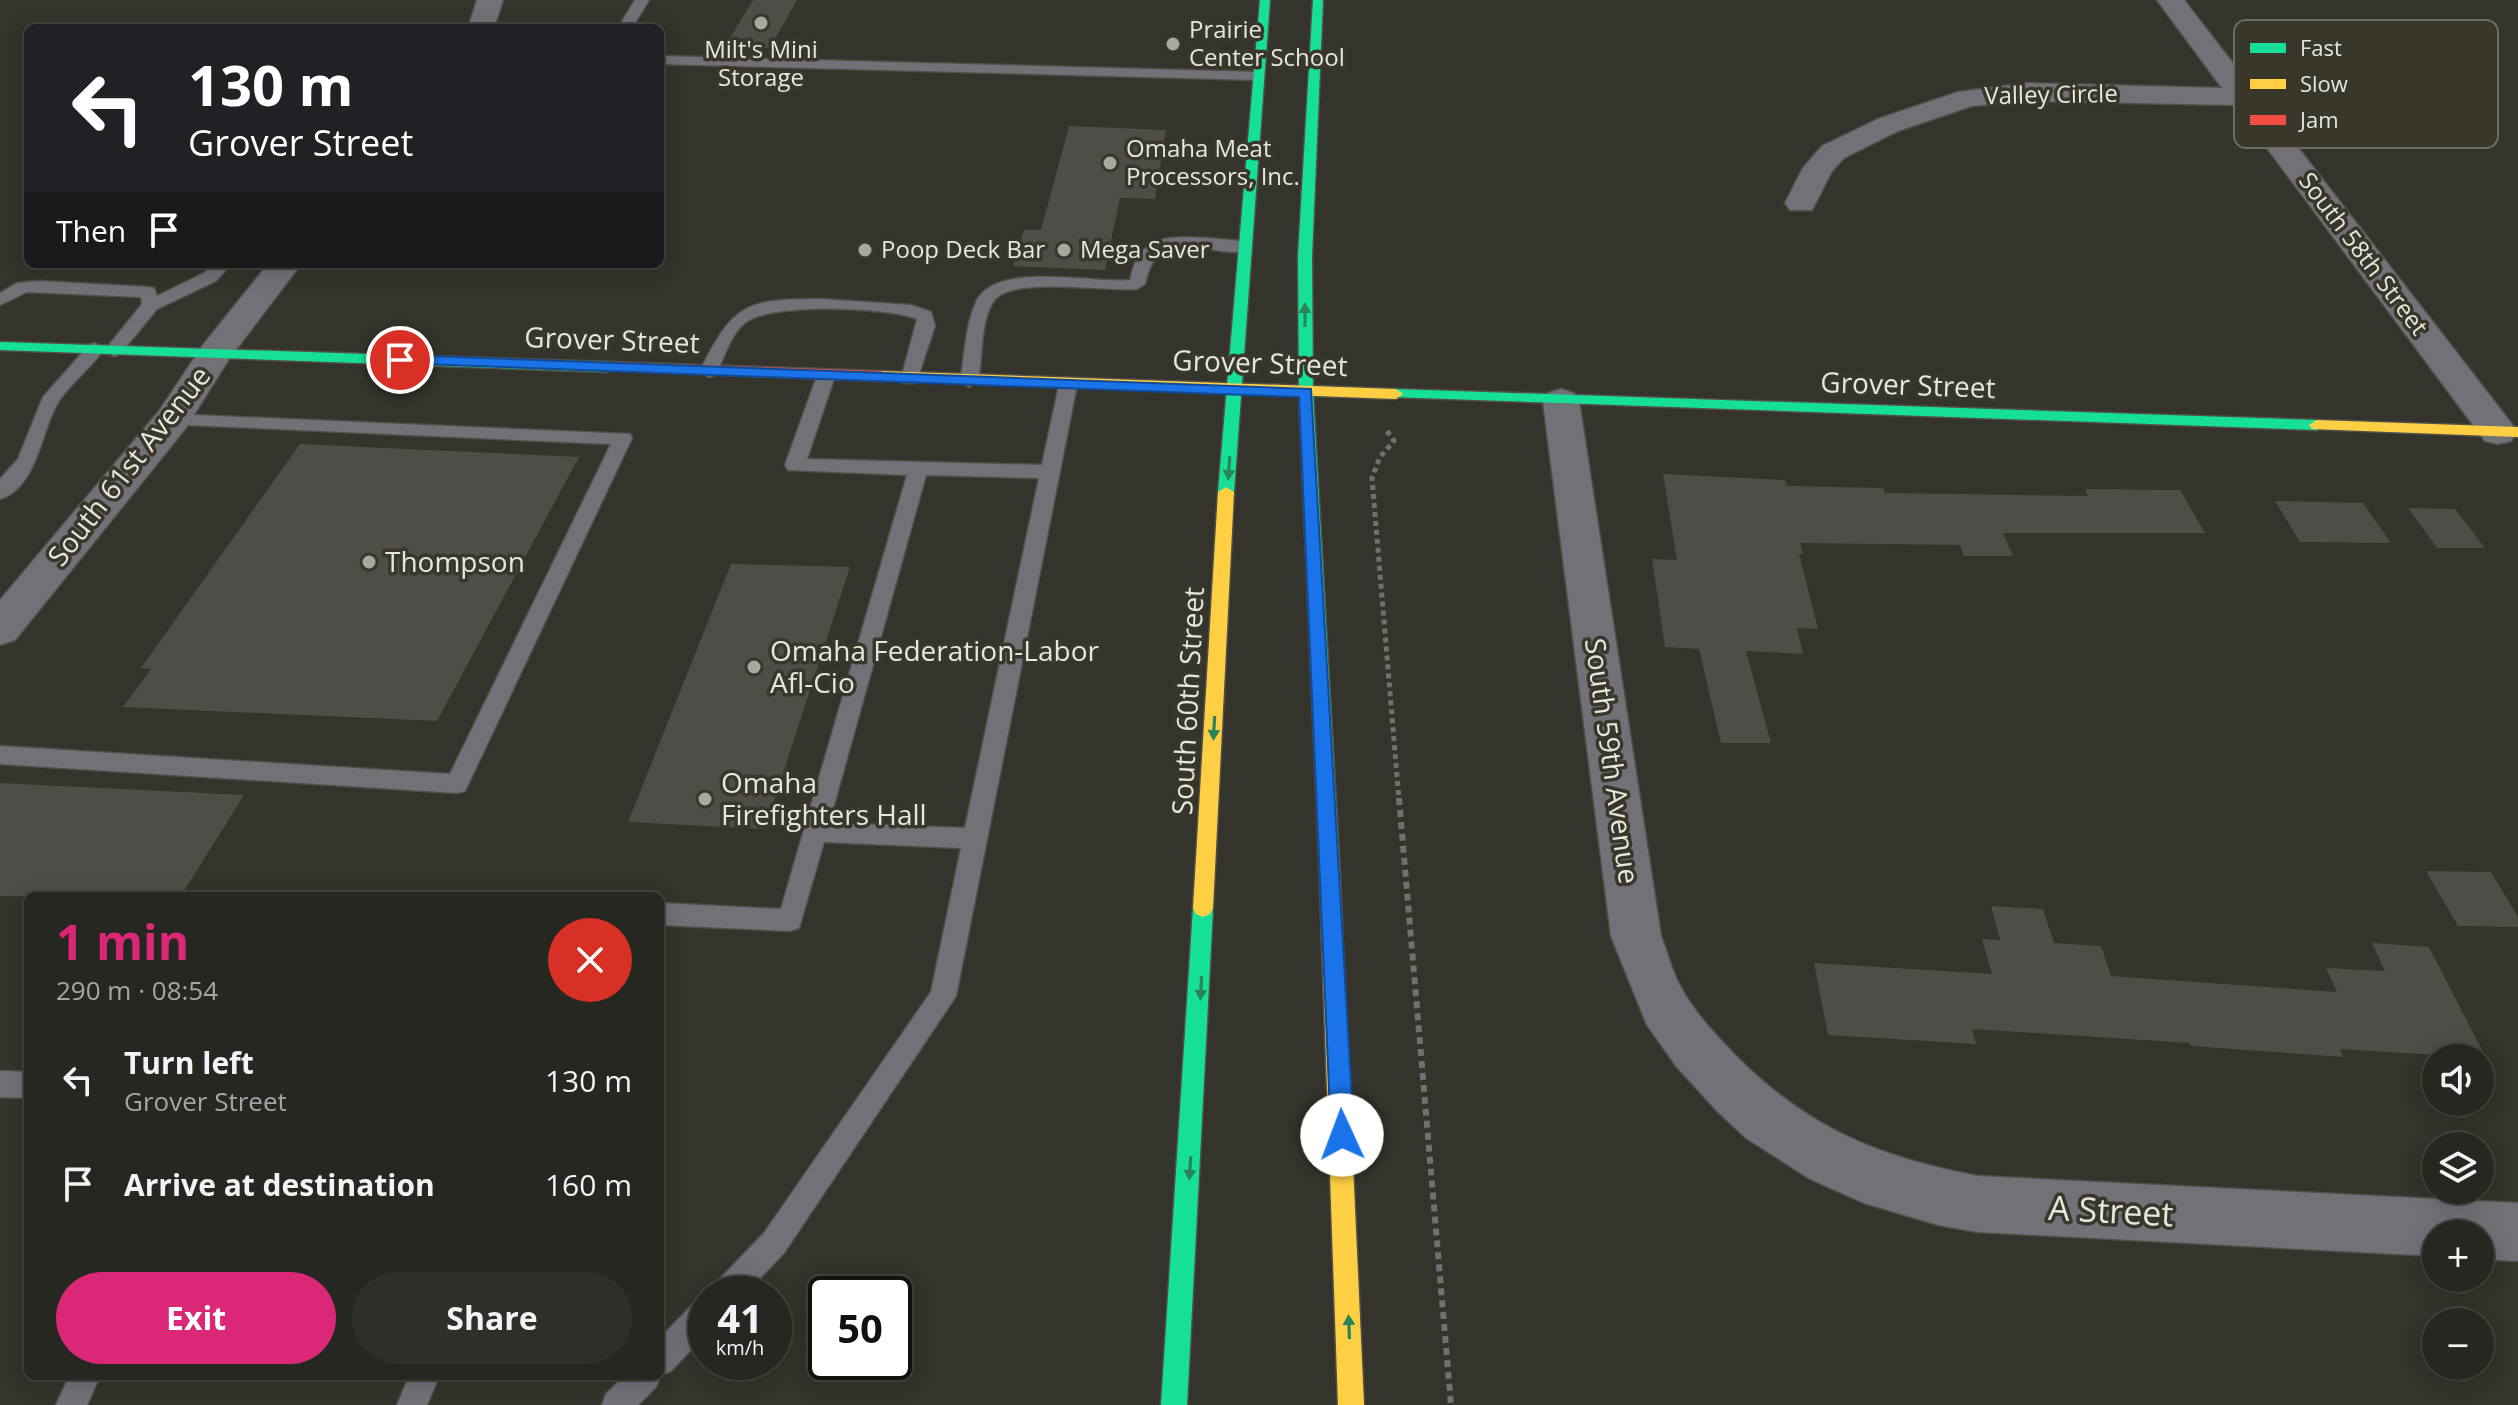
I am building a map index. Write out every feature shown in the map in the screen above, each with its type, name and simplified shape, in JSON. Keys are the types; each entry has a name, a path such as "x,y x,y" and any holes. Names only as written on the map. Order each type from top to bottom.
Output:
{"main road":[{"name":"South 60th Street","path":"1174,1405 1197,1075 1242,246 1265,0"},
{"path":"1296,0 1316,36"},
{"path":"1318,0 1305,256 1306,393 1341,1105 1351,1405"},
{"name":"Grover Street","path":"0,346 1234,391 2508,432"}],"street":[{"path":"482,24 490,0"},
{"name":"South 58th Street","path":"2170,0 2234,83"},
{"name":"Valley Circle","path":"1801,203 1818,168 1833,152 1888,125 1968,98 2027,92 2234,97"},
{"name":"South 58th Street","path":"2285,148 2508,432"},
{"name":"South 61st Avenue","path":"5,616 172,420 215,353 282,268"},
{"name":"South 59th Avenue","path":"1561,401 1636,936 1659,997 1674,1021 1734,1093"},
{"name":"A Street","path":"1734,1093 1795,1141 1859,1175 1927,1196 1994,1205 2518,1232"}],"lane":[{"path":"627,24 642,0"},
{"path":"664,60 1257,76"},
{"path":"969,381 983,306 995,289 1012,284 1068,283 1126,287 1137,284 1144,256 1153,247 1168,242 1242,246"},
{"path":"114,350 151,305 210,277 219,268"},
{"path":"0,300 23,287 134,289 148,292 151,305"},
{"path":"709,371 730,329 752,309 777,305 911,310 925,316 926,326 910,379"},
{"path":"0,492 27,461 49,401 95,349"},
{"path":"826,376 795,465 1051,472"},
{"path":"742,1276 774,1243 943,996 1068,385"},
{"path":"0,755 457,784 623,438 172,420"},
{"path":"664,914 790,920 918,468"},
{"path":"816,832 976,839"},
{"path":"0,1084 24,1085"},
{"path":"664,1356 688,1331"},
{"path":"71,1405 83,1380"},
{"path":"412,1405 422,1380"},
{"path":"617,1405 641,1380"}],"path":[{"path":"1362,394 1394,441 1380,457 1372,478 1451,1405"}],"building":[{"name":"Milt's Mini Storage","path":"753,0 797,0 770,48 725,46"},
{"path":"1069,126 1166,130 1155,199 1120,198 1105,270 1013,266 1024,230 1041,230"},
{"name":"Thompson","path":"300,444 579,457 437,721 123,707 151,669 141,668"},
{"path":"1663,474 1785,480 1787,486 1883,488 1885,493 2088,496 2085,489 2180,490 2205,533 2003,533 2013,556 1964,556 1960,545 1800,543 1803,554 1799,554 1818,629 1797,628 1803,654 1746,651 1771,743 1721,743 1699,649 1665,647 1652,559 1677,560"},
{"path":"2275,501 2363,503 2391,543 2300,542"},
{"path":"2408,508 2455,509 2485,548 2437,548"},
{"name":"Omaha Federation-Labor Afl-Cio","path":"731,564 850,567 765,829 628,822"},
{"path":"0,783 244,795 183,892 24,892 24,896 0,896"},
{"path":"2426,871 2491,872 2518,917 2518,927 2458,926"},
{"path":"1991,906 2043,909 2054,943 2101,946 2111,976 2337,992 2326,968 2385,971 2372,943 2429,947 2479,1044 2422,1044 2422,1054 2340,1049 2343,1057 2191,1046 2190,1043 1972,1029 1976,1044 1828,1035 1814,963 1992,974 1982,939 2000,940"}],"traffic: fast":[{"path":"1226,492 1265,0"},
{"path":"1318,0 1305,256 1306,393 1329,858"},
{"path":"0,346 607,367"},
{"path":"1396,394 2317,425"},
{"path":"1174,1405 1203,908"}],"traffic: slow":[{"path":"881,376 1396,394"},
{"path":"2317,425 2518,432"},
{"path":"1203,908 1226,492"},
{"path":"1329,858 1351,1405"}],"traffic: jam":[{"path":"607,367 881,376"}],"place":[{"name":"Milt's Mini Storage","path":"761,23"},
{"name":"Prairie Center School","path":"1173,44"},
{"name":"Omaha Meat Processors, Inc.","path":"1110,163"},
{"name":"Poop Deck Bar","path":"865,250"},
{"name":"Mega Saver","path":"1064,250"},
{"name":"Thompson","path":"369,562"},
{"name":"Omaha Federation-Labor Afl-Cio","path":"754,667"},
{"name":"Omaha Firefighters Hall","path":"705,799"}],"route":[{"path":"400,360 1306,393 1342,1135"}]}
